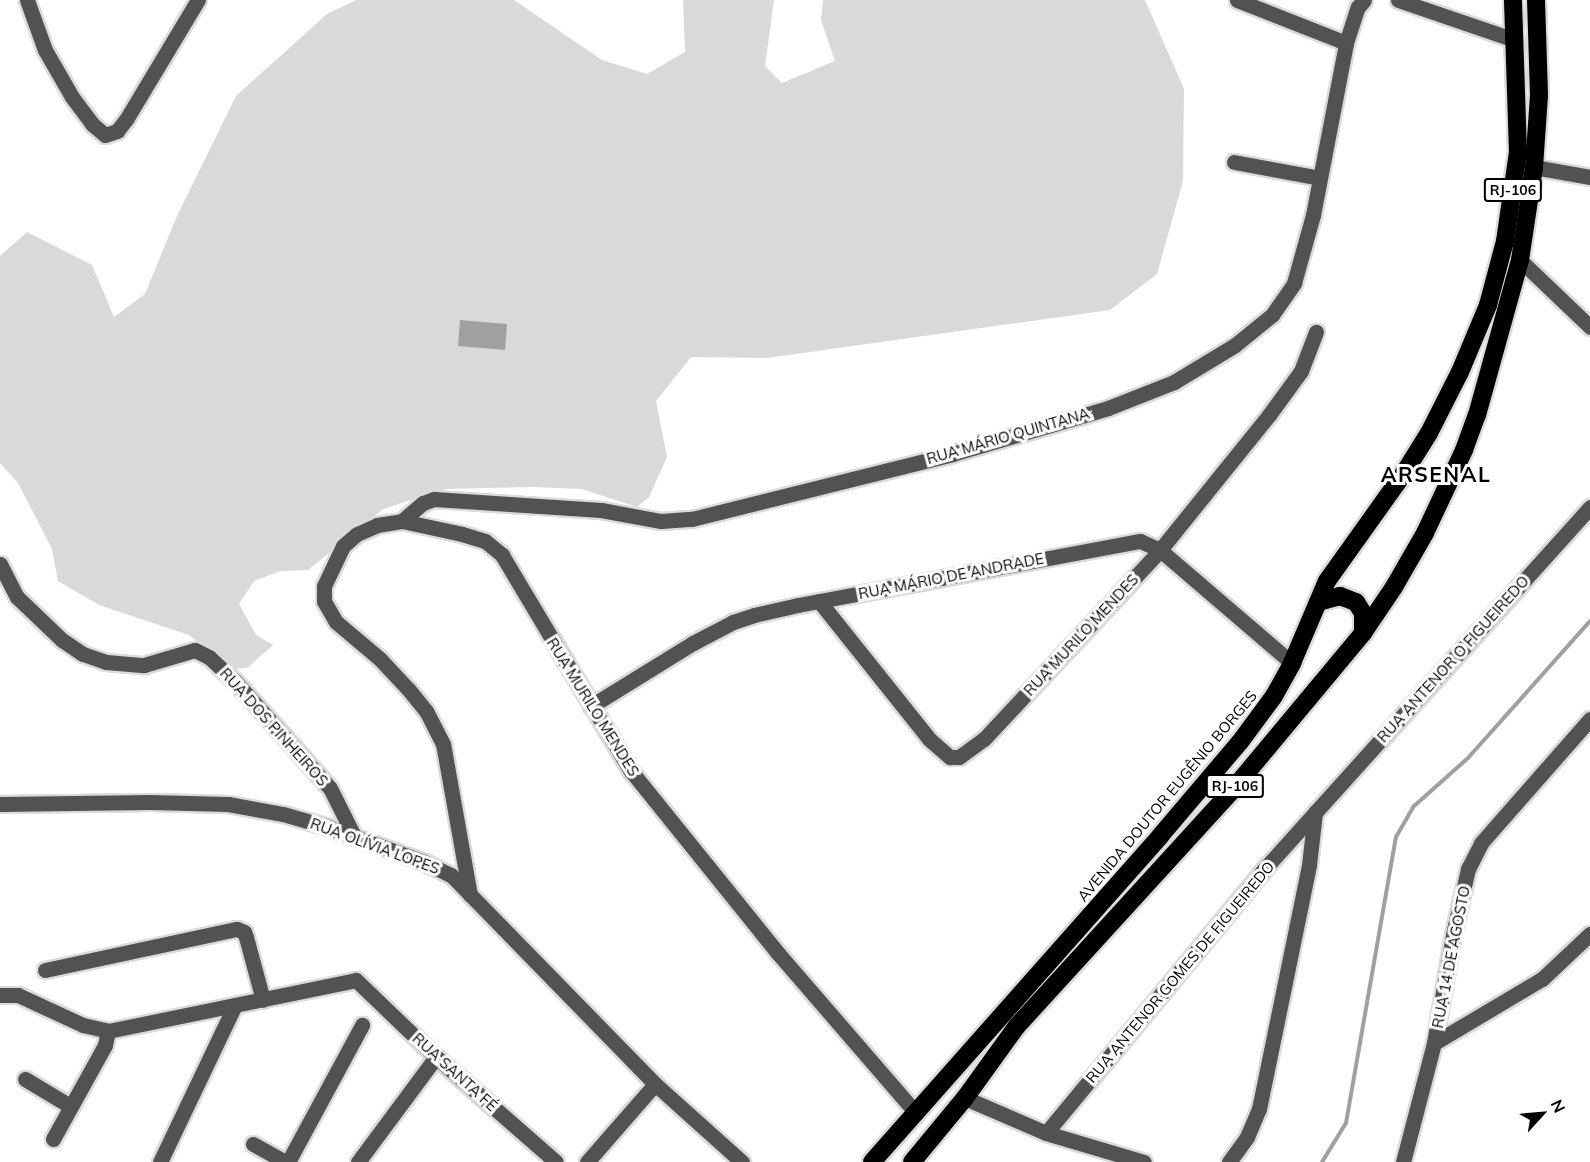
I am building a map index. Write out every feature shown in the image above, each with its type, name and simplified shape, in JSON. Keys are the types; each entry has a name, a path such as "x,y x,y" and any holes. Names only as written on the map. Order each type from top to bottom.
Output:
{"highway":[{"name":"AVENIDA DOUTOR EUGÊNIO BORGES","path":"872,1162 1161,836 1240,742 1274,696 1342,557 1404,473 1429,433 1460,372 1488,305 1505,241 1518,152 1513,0"},
{"name":"RJ-106","path":"912,1162 965,1098 1017,1026 1234,788 1363,633 1394,587 1425,533 1464,450 1492,367 1520,260 1534,167 1539,95 1539,2"},
{"path":"1318,602 1340,596 1356,602 1363,613 1363,633"}],"street":[{"path":"27,0 45,50 72,97 92,124 105,135 117,131 127,118 198,0"},
{"path":"1237,0 1346,43"},
{"name":"RUA MÁRIO QUINTANA","path":"402,521 423,503 434,499 601,510 662,520 692,519 952,454 1152,392 1174,382 1235,345 1272,315 1294,283 1301,263 1320,178 1346,43 1358,7 1364,0"},
{"path":"1398,0 1515,40"},
{"path":"1233,162 1320,178"},
{"path":"1534,167 1590,177"},
{"path":"1520,260 1590,327"},
{"name":"RUA MURILO MENDES","path":"819,601 929,739 950,757 959,757 984,739 1160,550 1269,415 1301,371 1316,332"},
{"name":"RUA ANTENOR O FIGUEIREDO","path":"1316,812 1590,507"},
{"path":"402,521 377,525 357,534 344,546 324,586 324,601 336,622 380,659 408,689 426,711 443,744 470,895"},
{"name":"RUA MURILO MENDES","path":"402,521 485,541 502,555 513,569 631,771 777,952 916,1113"},
{"name":"RUA MÁRIO DE ANDRADE","path":"591,706 733,622 819,601 1132,542 1148,543 1160,550 1292,663"},
{"name":"RUA DOS PINHEIROS","path":"0,564 17,597 62,640 83,654 106,662 144,665 195,650 209,657 234,680 330,788 354,836"},
{"name":"RUA 14 DE AGOSTO","path":"1403,1162 1434,1043 1454,930 1468,869 1482,843 1590,719"},
{"name":"RUA OLÍVIA LOPES","path":"0,804 159,802 228,804 283,814 354,836 424,862 451,875 656,1084 742,1162"},
{"path":"1229,1162 1246,1137 1259,1109 1309,865 1316,812"},
{"name":"RUA ANTENOR GOMES DE FIGUEIREDO","path":"1046,1133 1316,812"},
{"path":"0,995 18,995 83,1025 108,1030 263,1000 246,937 237,929 45,970"},
{"path":"1434,1043 1542,979 1590,934"},
{"name":"RUA SANTA FÉ","path":"263,1000 356,980 436,1057 556,1162"},
{"path":"160,1162 235,1005"},
{"path":"253,1144 286,1162 362,1025"},
{"path":"53,1139 105,1045 108,1030"},
{"path":"358,1162 436,1057"},
{"path":"25,1079 70,1106"},
{"path":"587,1162 656,1084"},
{"path":"965,1098 1046,1133 1144,1162"}],"shaded area":[{"path":"356,0 514,0 602,60 647,74 685,52 683,0 774,0 765,66 782,83 835,61 821,20 823,0 1145,0 1184,89 1183,181 1157,274 1110,310 767,358 691,357 656,401 667,457 649,497 637,507 582,489 533,487 446,489 383,509 308,570 280,571 254,581 239,604 256,635 273,645 247,668 231,669 189,635 99,605 58,581 52,549 18,483 0,463 0,256 27,232 92,265 114,317 145,294 177,216 236,96 327,14"},
{"path":"460,320 507,324 505,350 458,346"}],"waterway":[{"path":"1322,1162 1346,1123 1396,837 1413,807 1468,758 1590,621"}],"district":[{"name":"ARSENAL","path":"1436,474"}]}
